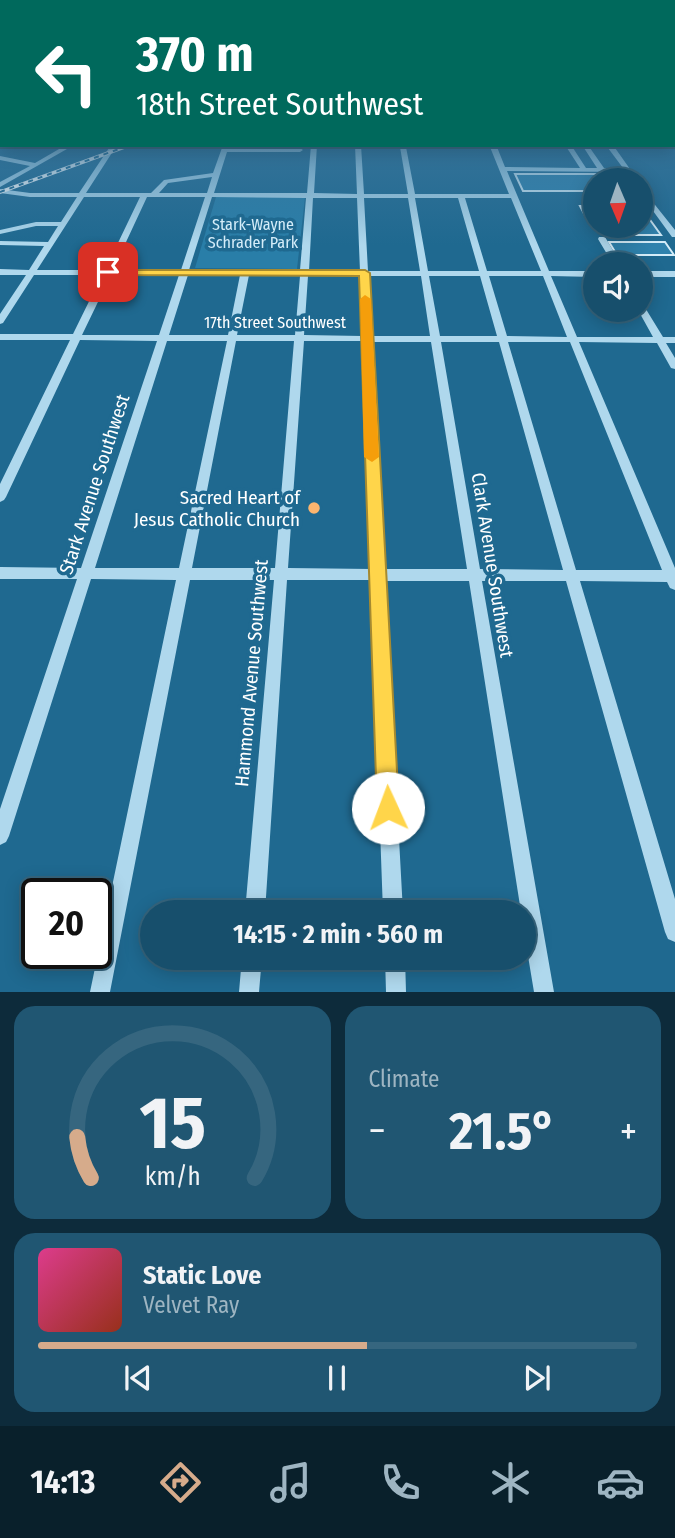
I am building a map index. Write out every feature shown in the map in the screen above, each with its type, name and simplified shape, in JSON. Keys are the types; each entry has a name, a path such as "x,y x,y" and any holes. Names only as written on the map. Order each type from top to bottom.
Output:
{"street":[{"path":"0,185 59,152"},
{"path":"0,321 109,152"},
{"name":"Stark Avenue Southwest","path":"0,836 224,152"},
{"name":"Hammond Avenue Southwest","path":"256,900 314,152"},
{"path":"358,152 392,900"},
{"name":"Clark Avenue Southwest","path":"404,152 544,992"},
{"path":"0,572 674,579 495,152"},
{"path":"535,152 544,169"},
{"path":"554,152 563,169"},
{"path":"573,152 583,169"},
{"path":"590,152 601,168"},
{"path":"614,152 626,168"},
{"path":"0,158 37,165"},
{"path":"520,160 524,169"},
{"path":"502,169 583,169"},
{"path":"0,497 108,272 149,194 166,181 216,175"},
{"path":"0,191 30,195 514,196"},
{"path":"461,196 675,932"},
{"path":"653,205 675,235"},
{"path":"0,232 36,223 62,224"},
{"path":"602,239 610,252"},
{"path":"0,243 49,244"},
{"path":"0,271 583,274"},
{"path":"100,992 245,272"},
{"path":"653,274 675,274"},
{"path":"0,304 11,304"},
{"path":"649,322 675,366"},
{"name":"17th Street Southwest","path":"0,337 675,340"},
{"path":"249,992 251,970"},
{"path":"395,970 396,992"}],"green space":[{"name":"Stark-Wayne Schrader Park","path":"216,197 305,197 297,269 195,268"}],"building":[{"path":"515,174 583,174 583,191 523,191"},
{"path":"653,224 661,235 653,235"},
{"path":"609,242 665,242 674,255 653,255 653,252 615,252"}],"railway":[{"path":"0,192 110,152"}],"slow traffic":[{"path":"365,299 372,457"}],"place":[{"name":"Sacred Heart of Jesus Catholic Church","path":"314,508"}],"route":[{"path":"108,272 365,273 388,808"}]}
